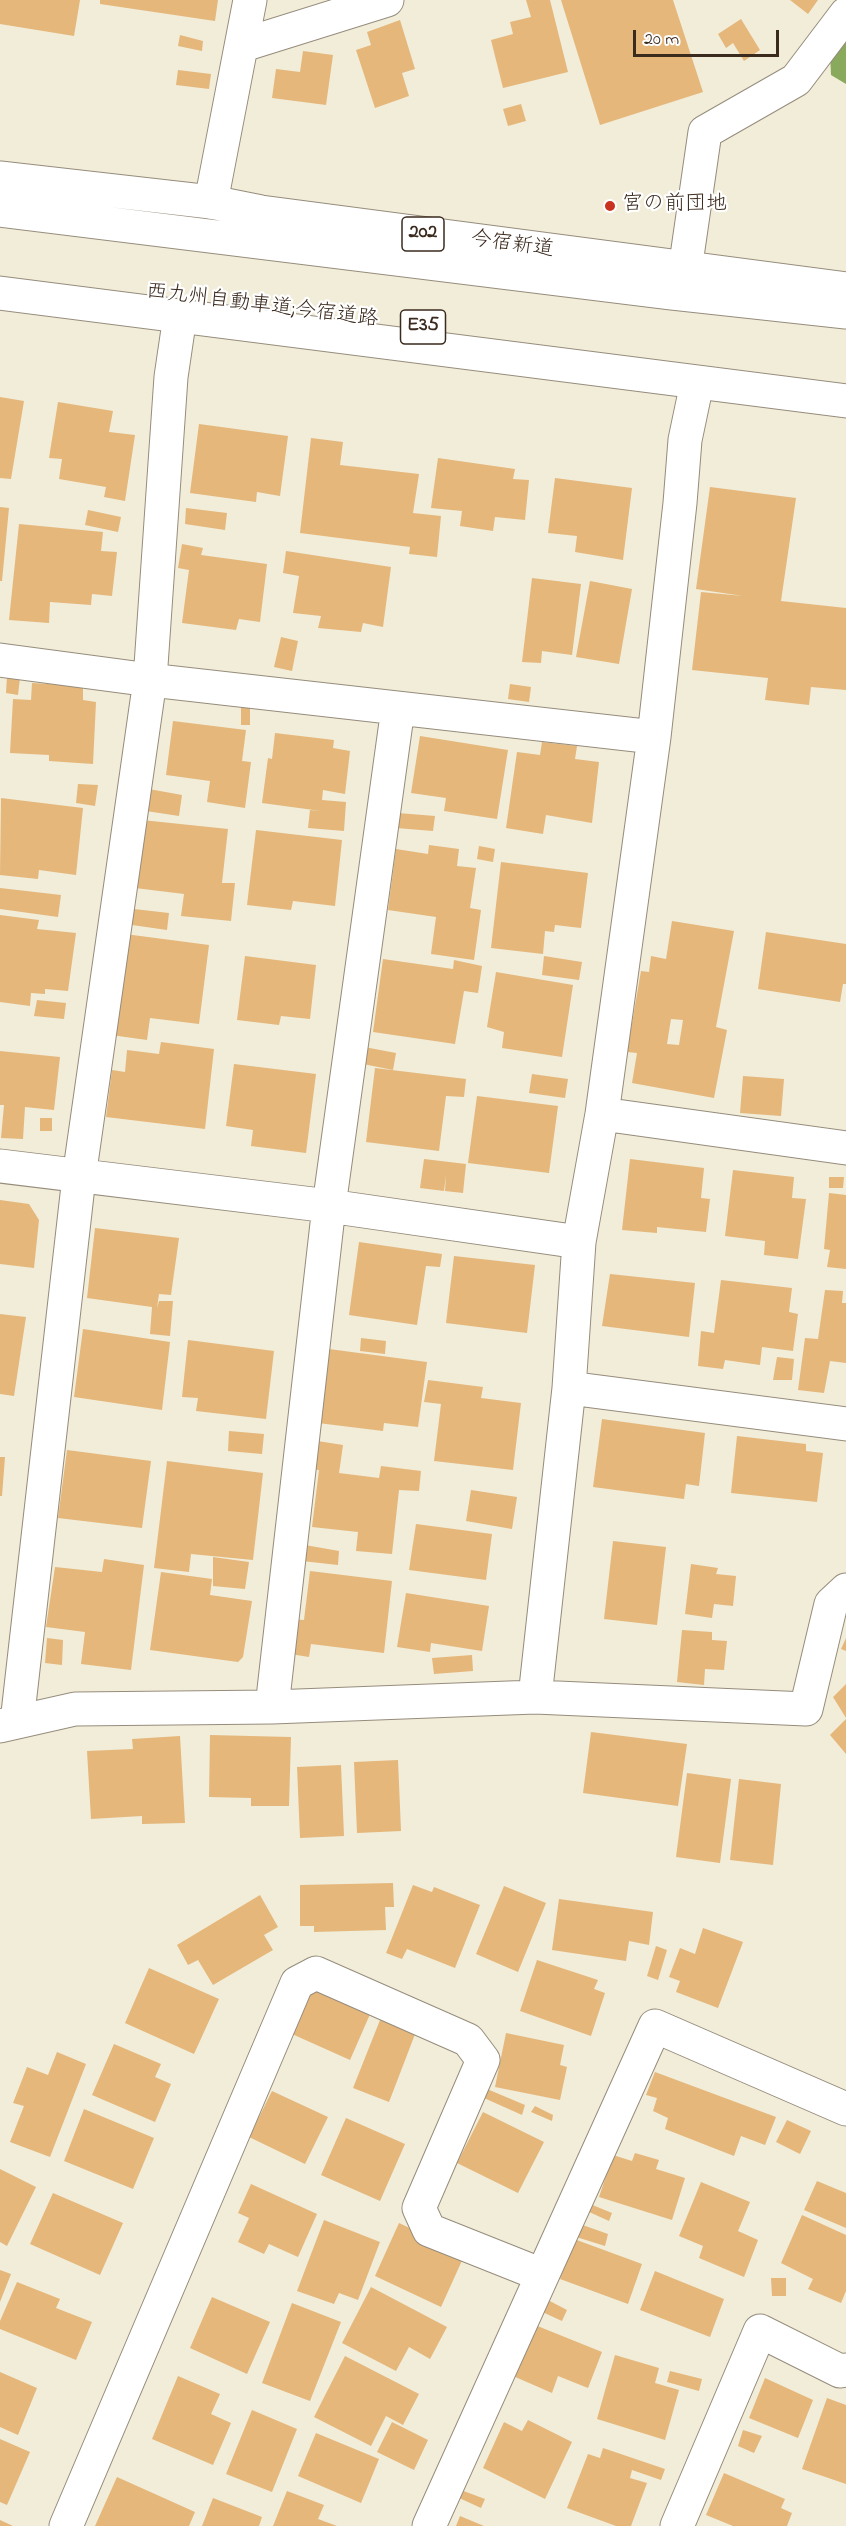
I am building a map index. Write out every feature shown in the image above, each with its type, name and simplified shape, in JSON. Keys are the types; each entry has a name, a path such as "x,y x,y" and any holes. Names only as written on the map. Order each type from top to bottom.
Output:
{"main road":[{"path":"211,202 250,0"},
{"path":"243,45 387,0"},
{"path":"685,270 705,132 796,80 846,14"},
{"name":"今宿新道","path":"0,178 211,202 261,212 685,270 846,289"},
{"path":"0,210 658,292 846,312"},
{"name":"西九州自動車道;今宿道路","path":"0,275 846,381"},
{"path":"0,293 846,401"},
{"path":"180,316 171,377 150,680 79,1177 8,1724 75,1709 272,1707 535,1697 806,1709 831,1604 846,1590"},
{"path":"535,1697 569,1388 579,1242 602,1114 654,737 685,440 697,383"},
{"path":"0,660 150,680 654,737"},
{"path":"272,1707 329,1206 398,708"},
{"path":"602,1114 846,1148"},
{"path":"0,1166 329,1206 579,1242"},
{"path":"569,1388 846,1424"},
{"path":"66,2526 297,1983 316,1973 468,2040 483,2060 419,2208 429,2230 542,2275"},
{"path":"429,2526 655,2026 846,2109"},
{"path":"677,2526 760,2331 840,2371 846,2370"}],"green space":[{"path":"846,9 846,84 831,75 829,28"}],"building":[{"path":"0,0 80,0 74,36 0,24"},
{"path":"100,0 218,0 215,21 100,4"},
{"path":"526,0 550,0 568,72 503,88 491,40 513,34 510,22 531,17"},
{"path":"561,0 673,0 703,92 600,125"},
{"path":"790,0 818,0 808,14"},
{"path":"741,19 760,50 744,61 733,43 726,48 718,34"},
{"path":"400,20 415,69 402,73 409,96 375,108 356,50 371,45 367,32"},
{"path":"180,35 203,41 202,51 178,46"},
{"path":"303,51 333,55 326,105 272,98 276,69 300,72"},
{"path":"178,70 211,74 209,89 176,85"},
{"path":"521,104 526,121 508,126 503,109"},
{"path":"0,397 24,401 11,479 0,478"},
{"path":"58,402 113,411 109,432 135,435 125,501 104,497 106,487 59,479 62,459 49,458"},
{"path":"199,424 288,436 280,496 257,492 256,502 190,493"},
{"path":"311,438 343,442 340,465 419,474 413,513 441,516 437,557 409,554 410,547 300,533"},
{"path":"438,458 515,469 513,479 529,480 525,520 495,517 493,531 460,526 462,511 431,508"},
{"path":"555,478 632,488 623,560 575,552 577,536 548,533"},
{"path":"710,487 796,498 781,601 846,608 846,690 811,687 809,705 765,700 768,678 692,670 701,592 743,596 696,589"},
{"path":"0,507 9,508 2,581 0,581"},
{"path":"186,508 227,513 225,530 185,524"},
{"path":"88,510 121,517 118,532 85,525"},
{"path":"19,524 103,532 101,551 117,552 112,596 92,594 91,605 50,602 49,623 9,620"},
{"path":"182,544 203,548 201,555 267,564 260,622 239,619 236,630 182,623 189,570 178,568"},
{"path":"286,551 391,567 383,627 363,623 361,632 318,628 321,616 293,613 299,576 283,573"},
{"path":"532,578 581,584 572,655 542,651 541,663 522,662"},
{"path":"590,581 632,589 619,664 576,657"},
{"path":"281,637 298,641 292,671 274,667"},
{"path":"7,676 20,678 18,695 6,693"},
{"path":"32,683 83,686 83,700 96,702 93,764 49,761 49,755 10,753 13,699 31,700"},
{"path":"510,684 531,687 529,702 508,699"},
{"path":"241,707 250,708 250,725 241,725"},
{"path":"173,721 246,730 242,761 251,762 245,808 207,802 210,781 166,775"},
{"path":"275,733 334,740 333,748 350,751 345,794 323,790 322,800 346,802 344,831 308,828 310,810 321,811 262,803 268,758 272,759"},
{"path":"420,736 508,750 497,819 444,811 446,798 411,793"},
{"path":"542,742 577,746 575,759 599,762 592,823 546,815 543,834 506,828 517,752 540,755"},
{"path":"78,784 98,785 95,806 76,803"},
{"path":"149,789 182,795 179,816 146,811"},
{"path":"1,798 83,808 76,875 39,870 38,879 0,875"},
{"path":"398,813 435,816 433,831 396,828"},
{"path":"142,820 228,829 222,883 235,883 231,921 181,916 184,894 135,888"},
{"path":"256,830 342,840 335,906 293,901 291,910 247,905"},
{"path":"429,845 459,849 457,866 476,868 470,908 481,910 474,960 431,954 436,917 388,910 396,849 428,854"},
{"path":"479,846 495,849 493,862 477,859"},
{"path":"501,862 588,873 581,928 555,925 554,932 545,931 543,954 491,948"},
{"path":"0,888 61,895 58,917 0,909"},
{"path":"134,909 169,913 167,930 132,925"},
{"path":"0,915 39,920 37,929 76,933 68,991 45,989 45,994 31,993 30,1006 0,1002"},
{"path":"672,921 734,931 716,1027 727,1030 714,1098 632,1083 637,1053 627,1052 641,971 649,972 651,956 666,959","holes":["671,1019 683,1020 679,1045 667,1044"]},
{"path":"766,932 846,944 846,984 843,984 840,1002 758,989"},
{"path":"125,934 209,945 199,1024 150,1018 147,1040 111,1035"},
{"path":"245,956 316,965 310,1019 281,1016 279,1025 237,1020"},
{"path":"544,956 582,962 579,980 542,975"},
{"path":"383,959 453,969 454,960 482,966 478,993 464,991 455,1044 373,1032"},
{"path":"496,972 573,985 562,1057 502,1048 504,1032 487,1027"},
{"path":"37,1000 66,1003 64,1019 34,1016"},
{"path":"161,1042 214,1049 205,1129 106,1117 112,1070 125,1072 127,1050 159,1054"},
{"path":"359,1046 396,1053 393,1070 358,1063"},
{"path":"0,1051 60,1057 54,1110 25,1107 23,1139 1,1138 4,1105 0,1105"},
{"path":"234,1064 316,1074 306,1153 251,1146 253,1130 226,1126"},
{"path":"375,1068 466,1079 464,1097 446,1096 439,1151 366,1142"},
{"path":"532,1074 568,1079 565,1098 529,1093"},
{"path":"743,1076 784,1079 781,1116 740,1113"},
{"path":"477,1096 558,1106 549,1173 468,1163"},
{"path":"40,1118 52,1118 52,1131 40,1131"},
{"path":"424,1159 466,1164 463,1193 445,1191 446,1175 444,1191 420,1188"},
{"path":"630,1159 704,1168 701,1198 710,1199 706,1232 657,1227 657,1233 622,1230"},
{"path":"733,1170 794,1177 792,1198 806,1199 798,1259 764,1255 765,1241 725,1236"},
{"path":"829,1177 844,1177 843,1188 829,1188"},
{"path":"829,1193 846,1195 846,1269 827,1267 830,1250 824,1249"},
{"path":"0,1200 29,1204 39,1220 34,1268 0,1264"},
{"path":"95,1228 179,1238 171,1295 159,1294 157,1308 159,1301 173,1301 170,1336 150,1334 152,1307 87,1298"},
{"path":"359,1242 442,1254 440,1267 426,1266 417,1325 349,1315"},
{"path":"454,1256 535,1265 527,1333 446,1323"},
{"path":"610,1274 695,1283 689,1337 602,1326"},
{"path":"721,1280 792,1288 789,1312 798,1314 793,1351 762,1347 760,1365 725,1360 723,1369 698,1366 701,1331 714,1333"},
{"path":"825,1290 843,1291 842,1303 846,1303 846,1363 830,1361 824,1393 798,1390 805,1338 818,1339"},
{"path":"0,1314 26,1317 14,1396 0,1394"},
{"path":"83,1329 170,1342 162,1410 74,1397"},
{"path":"361,1338 386,1341 385,1354 360,1351"},
{"path":"188,1340 274,1351 266,1419 196,1411 198,1398 182,1397"},
{"path":"329,1349 427,1362 418,1427 384,1423 383,1431 318,1423"},
{"path":"777,1357 794,1359 792,1380 773,1380"},
{"path":"428,1380 483,1387 481,1398 521,1403 513,1470 434,1461 441,1404 424,1402"},
{"path":"602,1419 705,1433 699,1486 686,1484 684,1499 593,1487"},
{"path":"229,1431 264,1434 262,1454 228,1451"},
{"path":"737,1436 806,1444 806,1451 823,1453 817,1502 731,1493"},
{"path":"311,1440 343,1445 339,1473 379,1478 381,1466 421,1471 419,1491 399,1490 392,1554 356,1551 358,1532 312,1527 319,1470 308,1469"},
{"path":"67,1450 151,1461 142,1528 58,1518"},
{"path":"0,1457 5,1457 2,1496 0,1496"},
{"path":"167,1461 263,1473 253,1560 191,1554 189,1572 154,1568"},
{"path":"471,1490 517,1497 512,1529 466,1521"},
{"path":"416,1524 492,1534 486,1580 409,1570"},
{"path":"613,1541 666,1547 657,1625 604,1619"},
{"path":"305,1545 339,1551 338,1565 302,1561"},
{"path":"213,1557 249,1562 245,1589 213,1586"},
{"path":"104,1559 144,1565 131,1670 81,1664 85,1632 46,1627 55,1567 102,1572"},
{"path":"691,1564 718,1568 716,1574 736,1576 733,1606 714,1604 712,1618 685,1614"},
{"path":"310,1571 392,1581 384,1653 311,1644 309,1657 284,1653 289,1619 304,1620"},
{"path":"161,1572 212,1579 210,1595 252,1601 243,1657 238,1662 150,1650"},
{"path":"406,1593 489,1606 482,1651 431,1643 430,1652 397,1647"},
{"path":"682,1630 712,1632 712,1640 727,1641 724,1670 705,1669 704,1685 677,1682"},
{"path":"47,1638 63,1640 62,1665 45,1663"},
{"path":"846,1638 846,1651 841,1649"},
{"path":"472,1655 473,1671 434,1674 432,1658"},
{"path":"846,1684 846,1718 833,1697"},
{"path":"846,1719 846,1754 830,1735"},
{"path":"591,1732 687,1744 678,1806 583,1793"},
{"path":"210,1735 291,1737 289,1806 251,1806 251,1798 209,1797"},
{"path":"180,1736 185,1823 142,1824 142,1816 91,1819 87,1751 133,1749 132,1739"},
{"path":"398,1760 401,1831 357,1833 354,1762"},
{"path":"341,1765 344,1836 300,1838 297,1767"},
{"path":"687,1773 731,1779 720,1863 676,1857"},
{"path":"739,1779 781,1784 773,1865 730,1860"},
{"path":"393,1883 394,1907 385,1907 386,1930 314,1932 314,1926 300,1926 300,1885"},
{"path":"413,1885 432,1892 434,1887 480,1905 455,1968 407,1949 402,1959 386,1953"},
{"path":"504,1886 546,1903 518,1972 476,1954"},
{"path":"260,1895 278,1927 264,1935 273,1950 213,1985 198,1960 188,1965 177,1945"},
{"path":"559,1899 653,1912 649,1945 629,1941 626,1961 552,1950"},
{"path":"703,1928 743,1942 718,2008 676,1992 680,1981 669,1977 680,1948 695,1954"},
{"path":"656,1946 667,1950 658,1980 647,1976"},
{"path":"537,1960 598,1980 594,1989 605,1993 591,2036 520,2011"},
{"path":"149,1968 219,1999 194,2054 125,2023"},
{"path":"313,1986 371,2012 350,2060 292,2034"},
{"path":"382,2015 417,2029 389,2102 353,2088"},
{"path":"506,2033 564,2045 560,2065 567,2067 560,2100 495,2087"},
{"path":"114,2044 161,2064 155,2077 171,2084 155,2122 92,2095"},
{"path":"57,2052 86,2064 50,2157 10,2142 24,2106 13,2103 27,2067 48,2075"},
{"path":"655,2072 776,2117 765,2145 741,2136 734,2156 665,2129 668,2118 653,2111 657,2098 646,2095"},
{"path":"487,2089 525,2105 522,2115 484,2098"},
{"path":"272,2091 328,2117 305,2164 249,2137"},
{"path":"535,2106 553,2115 552,2121 531,2112"},
{"path":"84,2109 154,2138 133,2189 64,2161"},
{"path":"483,2112 544,2142 518,2193 457,2163"},
{"path":"346,2118 405,2144 380,2201 321,2175"},
{"path":"787,2120 811,2131 800,2154 776,2142"},
{"path":"635,2153 659,2160 656,2169 685,2178 672,2220 599,2197 613,2155 632,2161"},
{"path":"0,2169 36,2187 7,2246 0,2242"},
{"path":"817,2181 846,2193 846,2228 804,2210"},
{"path":"701,2182 750,2202 738,2231 758,2240 744,2277 699,2258 703,2246 679,2236"},
{"path":"251,2184 317,2214 298,2257 269,2244 264,2254 238,2242 249,2218 238,2213"},
{"path":"53,2193 123,2223 100,2275 30,2244"},
{"path":"590,2204 612,2213 609,2221 587,2211"},
{"path":"802,2215 846,2235 846,2291 841,2303 808,2289 813,2279 781,2263"},
{"path":"324,2220 380,2242 358,2300 339,2293 334,2304 297,2291"},
{"path":"399,2223 465,2254 441,2307 375,2276"},
{"path":"577,2223 608,2234 605,2246 573,2236"},
{"path":"574,2239 642,2264 628,2304 560,2279"},
{"path":"0,2270 11,2274 0,2302"},
{"path":"655,2271 724,2299 710,2337 640,2310"},
{"path":"771,2278 786,2278 786,2296 772,2296"},
{"path":"17,2282 60,2299 56,2308 92,2322 76,2360 0,2329 0,2321"},
{"path":"371,2287 447,2327 430,2359 409,2347 396,2371 342,2343"},
{"path":"212,2297 270,2322 247,2374 190,2348"},
{"path":"546,2299 567,2310 562,2321 540,2311"},
{"path":"292,2303 341,2322 310,2401 262,2383"},
{"path":"535,2325 602,2352 588,2388 558,2376 552,2393 513,2376"},
{"path":"615,2355 659,2368 655,2383 679,2390 665,2440 597,2419"},
{"path":"345,2356 419,2394 403,2425 386,2416 371,2446 314,2417"},
{"path":"670,2371 702,2379 699,2391 667,2382"},
{"path":"0,2372 37,2388 18,2435 0,2427"},
{"path":"178,2376 220,2394 211,2414 231,2423 213,2465 152,2439"},
{"path":"765,2378 813,2400 798,2438 749,2418"},
{"path":"827,2398 846,2405 846,2484 802,2469"},
{"path":"252,2410 297,2429 272,2492 226,2474"},
{"path":"528,2420 572,2442 545,2499 483,2468 504,2422 522,2431"},
{"path":"392,2422 428,2440 414,2470 377,2452"},
{"path":"743,2430 762,2436 754,2453 738,2446"},
{"path":"316,2433 379,2459 361,2503 298,2476"},
{"path":"0,2439 30,2452 7,2505 0,2502"},
{"path":"603,2448 665,2469 661,2480 632,2470 630,2478 647,2483 631,2526 616,2526 567,2508 588,2454 600,2458"},
{"path":"724,2473 785,2499 781,2508 792,2513 787,2526 733,2526 706,2515"},
{"path":"117,2477 195,2512 189,2526 95,2526"},
{"path":"461,2490 485,2499 481,2508 457,2497"},
{"path":"287,2491 324,2505 318,2519 337,2526 273,2526"},
{"path":"213,2498 262,2517 259,2526 202,2526"},
{"path":"460,2516 484,2526 456,2526"},
{"path":"0,2520 13,2526 0,2526"}],"place":[{"name":"宮の前団地","path":"610,206"}]}
